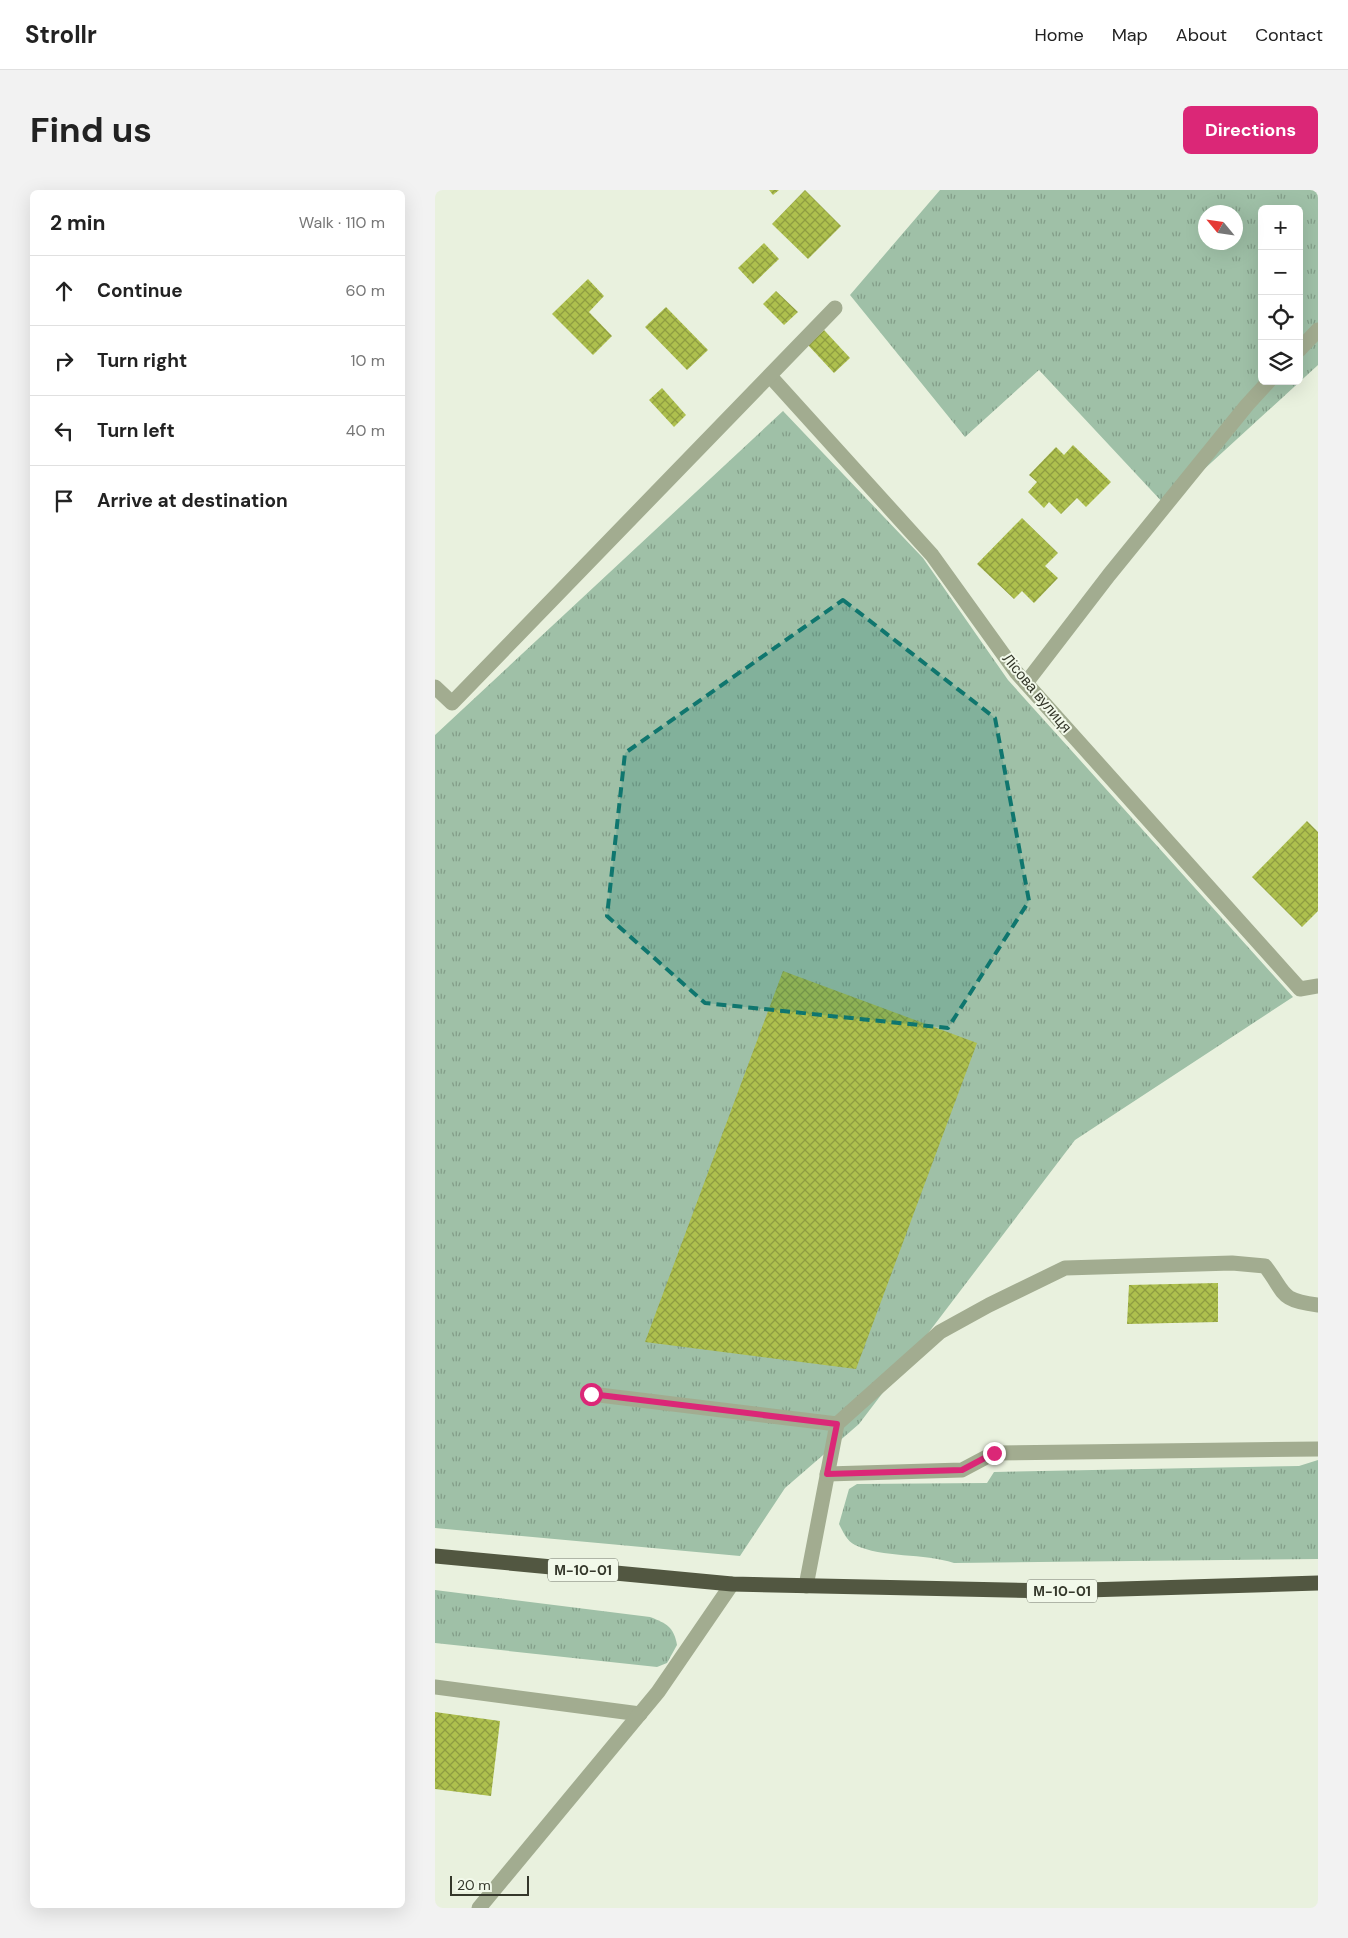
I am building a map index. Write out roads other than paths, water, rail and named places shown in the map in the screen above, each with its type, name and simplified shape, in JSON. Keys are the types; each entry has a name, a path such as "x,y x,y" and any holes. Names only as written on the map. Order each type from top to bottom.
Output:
{"highway":[{"name":"М-10-01","path":"435,1556 732,1584 1053,1591 1318,1583"}],"street":[{"path":"435,687 452,703 835,308"},
{"path":"1303,346 1318,330"},
{"name":"Лісова вулиця","path":"770,376 932,555 1026,683 1301,989 1318,986"},
{"path":"1026,683 1109,575 1265,385"},
{"path":"806,1586 837,1424 940,1332 989,1305 1065,1268 1232,1263 1265,1266 1279,1290 1297,1302 1318,1305"},
{"path":"591,1394 837,1424"},
{"path":"827,1474 962,1470 994,1453 1318,1448"},
{"path":"479,1908 658,1692 732,1584"},
{"path":"435,1686 640,1714"}]}
